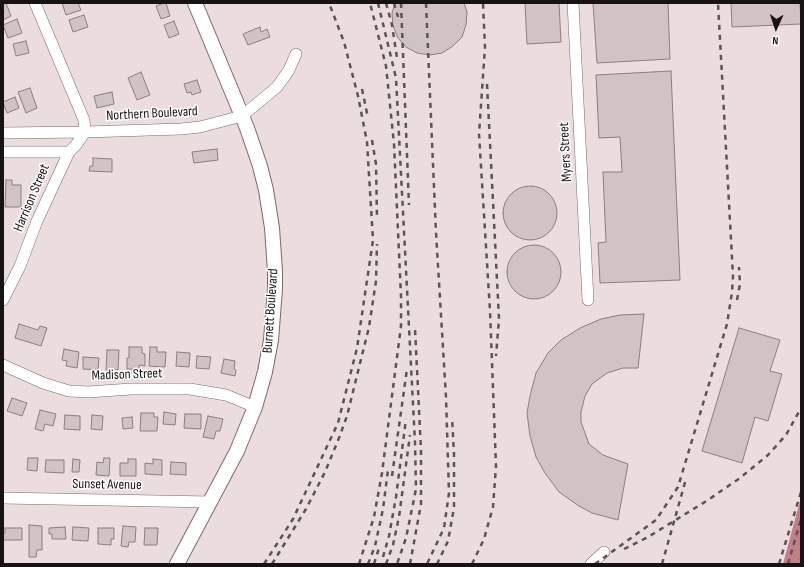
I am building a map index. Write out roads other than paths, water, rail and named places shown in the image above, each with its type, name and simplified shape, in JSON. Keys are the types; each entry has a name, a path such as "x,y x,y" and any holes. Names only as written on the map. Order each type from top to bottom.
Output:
{"main road":[{"name":"Burnett Boulevard","path":"177,564 236,451 255,406 265,372 274,314 275,271 272,228 266,190 254,147 196,3"}],"street":[{"path":"3,152 68,152 76,145 85,132 84,120 35,3"},
{"name":"Myers Street","path":"573,3 588,300"},
{"path":"242,116 277,87 289,70 296,54"},
{"name":"Northern Boulevard","path":"3,133 181,130 200,127 242,116"},
{"name":"Harrison Street","path":"3,300 20,266 37,221 68,152"},
{"name":"Madison Street","path":"3,365 43,383 69,391 88,392 131,389 190,389 226,395 255,406"},
{"name":"Sunset Avenue","path":"3,498 210,502"},
{"path":"591,564 604,552"}],"railway":[{"path":"264,564 293,519 338,423 357,348 373,240 367,142 358,96 344,42 329,3"},
{"path":"359,564 374,517 382,473 401,326 394,144 386,66 370,3"},
{"path":"378,3 396,78 415,442 416,489 406,538 397,564"},
{"path":"386,3 392,25 397,58"},
{"path":"394,3 398,17"},
{"path":"401,3 409,205"},
{"path":"426,3 436,233 446,397 449,493 444,528 427,564"},
{"path":"472,564 484,539 493,507 496,466 490,311 479,134 485,47 483,3"},
{"path":"595,564 656,520 678,487 727,324 733,276 718,3"},
{"path":"487,84 499,319 496,356"},
{"path":"362,89 368,118"},
{"path":"372,140 376,164 377,218"},
{"path":"272,564 306,509 325,472 347,416 369,327 376,281 377,244"},
{"path":"737,300 740,284 739,267"},
{"path":"410,564 421,504 421,450 415,329"},
{"path":"392,476 407,369"},
{"path":"624,549 648,537 708,500 740,478 768,455 786,435 801,408"},
{"path":"437,564 448,541 454,508 452,417"},
{"path":"383,557 389,536 396,497 406,419"},
{"path":"386,564 393,545 399,517 410,435"},
{"path":"368,564 375,546 383,509 388,470"},
{"path":"662,564 686,479"},
{"path":"779,564 801,492"},
{"path":"788,564 801,519"},
{"path":"374,564 380,545"}]}
